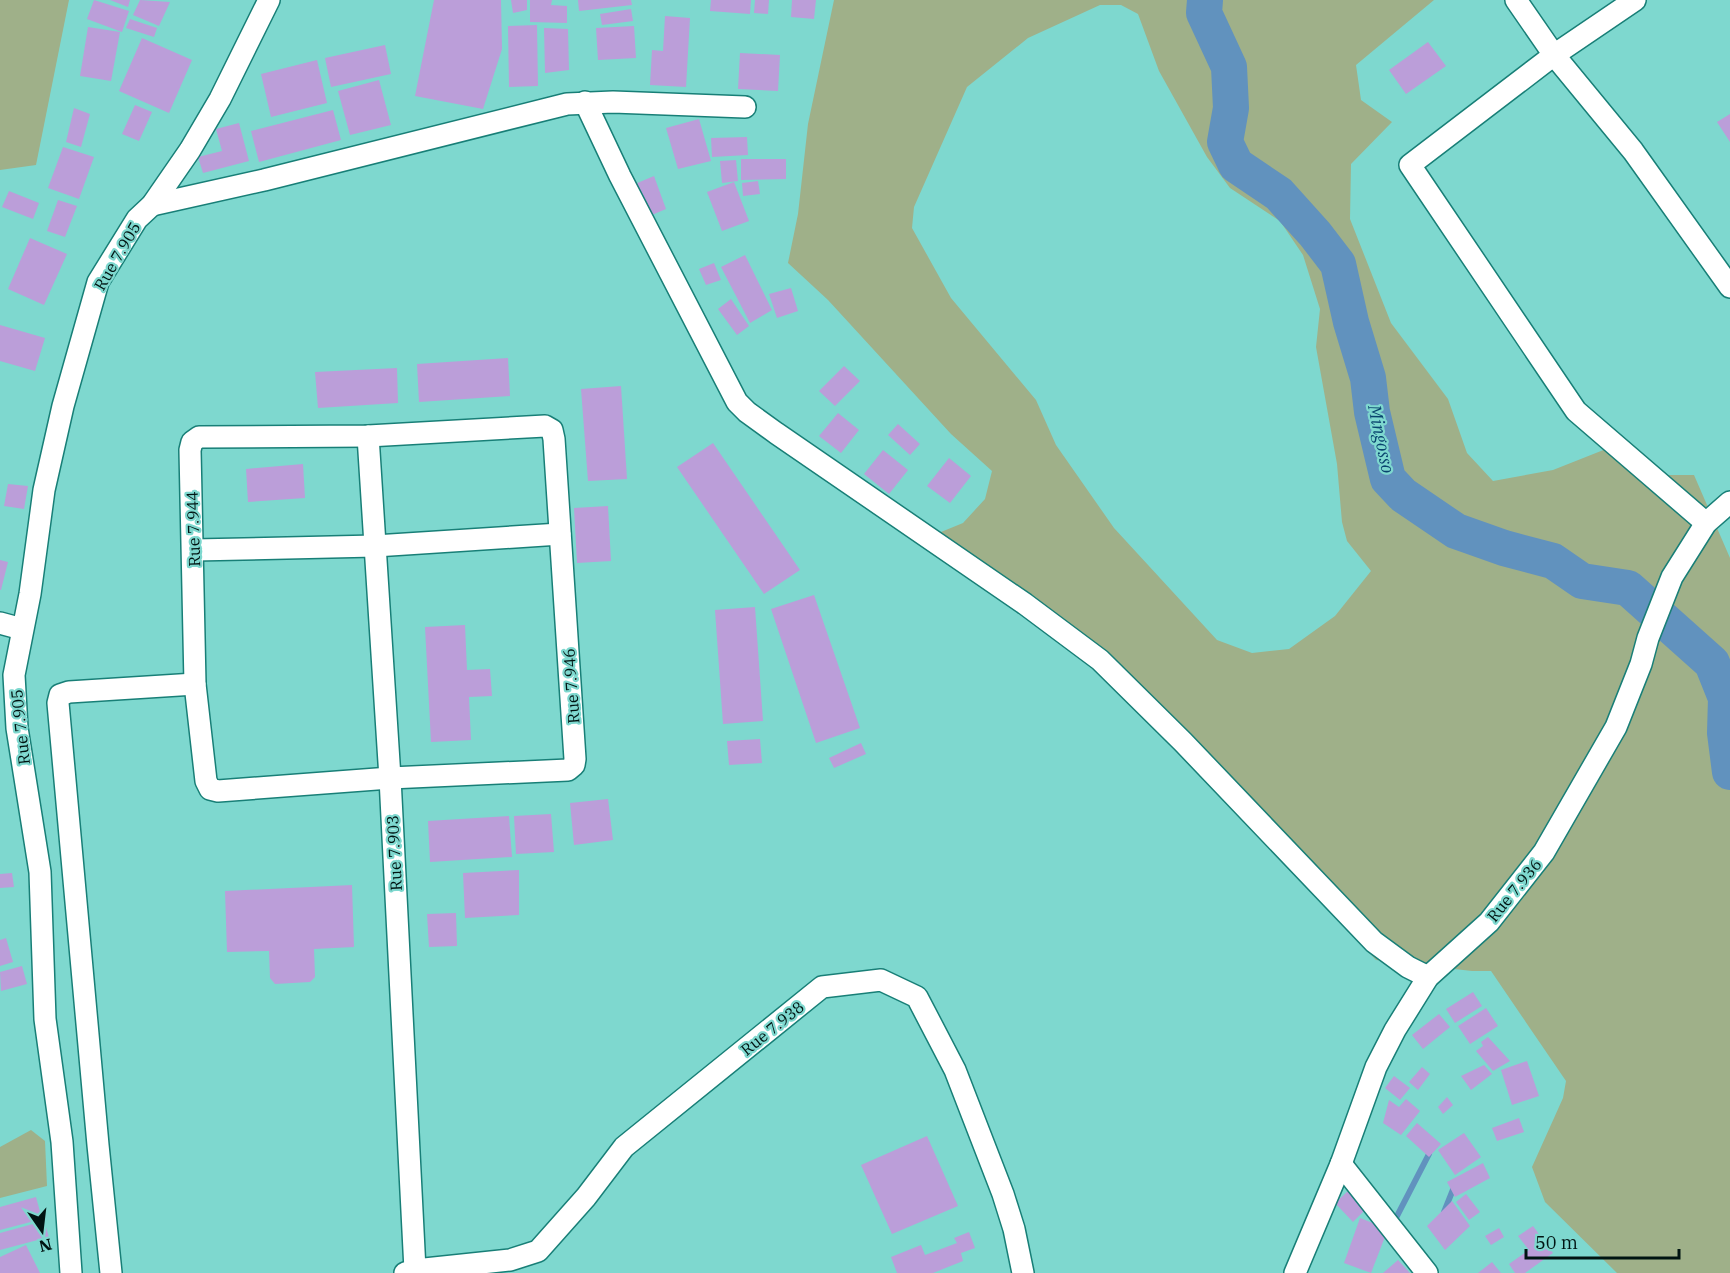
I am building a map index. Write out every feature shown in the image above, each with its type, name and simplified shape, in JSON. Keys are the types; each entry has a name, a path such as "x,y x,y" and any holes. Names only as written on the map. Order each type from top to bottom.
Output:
{"street":[{"name":"Rue 7.905","path":"72,1273 62,1142 45,1019 40,872 17,729 14,675 30,594 44,490 63,406 98,282 137,219 152,205 173,177 220,99 268,0"},
{"path":"1516,0 1554,56 1633,152 1730,287"},
{"path":"1635,0 1554,56 1410,165 1576,411 1706,523"},
{"path":"585,102 620,176 737,402 776,434 1024,604 1100,660 1175,734 1374,942 1408,967 1428,977"},
{"path":"152,205 264,180 567,104 585,102 745,107"},
{"name":"Rue 7.944","path":"390,778 210,789 206,781 195,684 194,550 190,450 192,442 199,437 368,436 545,426"},
{"name":"Rue 7.946","path":"390,778 568,770 574,765 554,439 552,430 545,426"},
{"name":"Rue 7.903","path":"368,436 390,778 410,1271"},
{"name":"Rue 7.936","path":"1295,1273 1341,1164 1376,1067 1395,1030 1428,977 1489,922 1544,852 1616,727 1672,577 1706,523 1730,502"},
{"path":"194,550 375,546 560,534"},
{"path":"0,623 22,629"},
{"path":"111,1273 58,703 60,695 69,692 195,684"},
{"name":"Rue 7.938","path":"410,1271 510,1260 538,1251 586,1197 624,1147 822,987 881,980 917,997 955,1070 1003,1194 1014,1229 1023,1273"},
{"path":"1341,1164 1427,1273"}],"green space":[{"path":"0,0 69,0 36,165 0,170"},
{"path":"834,0 1434,0 1356,65 1361,100 1392,122 1351,164 1350,219 1391,323 1448,399 1467,453 1493,481 1553,470 1606,449 1644,455 1668,475 1694,475 1730,558 1730,1273 1617,1273 1545,1202 1532,1167 1563,1098 1566,1081 1491,971 1472,971 1376,960 1110,677 919,541 963,523 985,499 992,471 951,434 828,300 788,263 798,214 808,124","holes":["1100,5 1121,5 1138,14 1159,71 1207,157 1230,188 1280,221 1303,255 1320,309 1316,347 1337,464 1342,522 1347,541 1371,571 1335,616 1289,649 1252,653 1217,640 1114,528 1056,445 1036,400 951,298 912,228 914,207 967,87 1028,38"]},
{"path":"31,1130 45,1141 47,1186 0,1198 0,1147"}],"building":[{"path":"94,0 129,11 122,32 87,19"},
{"path":"110,0 130,0 128,7"},
{"path":"140,0 170,2 159,26 133,15"},
{"path":"434,0 501,0 502,49 483,109 415,96"},
{"path":"511,0 527,0 527,10 513,13"},
{"path":"530,0 552,0 551,5 567,6 567,23 530,22"},
{"path":"578,0 631,0 632,5 579,11"},
{"path":"711,0 751,0 750,14 710,11"},
{"path":"755,0 769,0 768,14 754,13"},
{"path":"792,0 816,0 814,19 791,17"},
{"path":"631,9 633,21 602,25 600,14"},
{"path":"665,16 690,18 686,87 650,85 652,50 663,51"},
{"path":"130,19 157,28 154,37 126,28"},
{"path":"537,25 538,86 509,87 508,26"},
{"path":"634,26 636,58 598,60 596,28"},
{"path":"88,27 120,32 111,81 80,76"},
{"path":"544,28 568,29 569,70 545,73"},
{"path":"142,38 192,60 169,113 119,91"},
{"path":"1428,42 1446,66 1406,94 1389,70"},
{"path":"385,45 391,74 331,87 325,58"},
{"path":"740,53 780,55 778,91 738,89"},
{"path":"317,60 327,103 271,117 261,74"},
{"path":"379,80 391,125 350,135 338,91"},
{"path":"135,105 152,112 139,141 122,134"},
{"path":"74,108 90,114 81,147 66,142"},
{"path":"333,110 341,140 259,162 251,131"},
{"path":"1730,114 1730,142 1717,122"},
{"path":"699,119 711,161 678,169 666,128"},
{"path":"239,123 249,161 203,173 198,157 222,151 216,129"},
{"path":"747,137 748,155 712,157 711,138"},
{"path":"63,147 94,157 79,199 48,188"},
{"path":"741,159 786,159 786,179 741,180"},
{"path":"736,160 738,181 722,183 720,161"},
{"path":"654,176 666,209 647,217 635,184"},
{"path":"758,181 760,194 743,196 742,183"},
{"path":"734,182 749,221 722,231 707,192"},
{"path":"9,191 39,203 33,219 2,207"},
{"path":"58,200 77,206 65,237 47,231"},
{"path":"30,238 67,254 44,305 8,289"},
{"path":"745,255 772,310 750,323 721,267"},
{"path":"714,263 721,280 706,285 699,269"},
{"path":"791,288 798,311 777,318 769,294"},
{"path":"731,299 749,326 737,335 718,309"},
{"path":"0,325 45,338 35,371 0,361"},
{"path":"508,358 510,396 419,402 417,364"},
{"path":"844,366 860,381 835,406 819,391"},
{"path":"397,368 398,403 318,408 315,372"},
{"path":"621,386 627,479 588,481 581,389"},
{"path":"838,413 859,430 841,453 819,436"},
{"path":"898,424 920,444 910,455 888,435"},
{"path":"713,443 800,570 764,594 677,467"},
{"path":"883,450 908,470 889,494 864,474"},
{"path":"949,458 971,476 950,503 927,486"},
{"path":"303,464 305,498 248,502 246,469"},
{"path":"8,484 28,486 24,509 4,506"},
{"path":"608,506 611,561 577,563 574,508"},
{"path":"0,560 8,562 1,590 0,590"},
{"path":"814,595 860,728 816,743 771,609"},
{"path":"755,607 763,721 723,724 715,610"},
{"path":"465,625 467,670 490,669 492,696 469,697 471,740 431,742 425,627"},
{"path":"760,739 762,763 729,765 727,741"},
{"path":"861,743 866,754 834,768 829,758"},
{"path":"608,799 613,840 574,845 570,803"},
{"path":"551,814 554,852 516,854 514,816"},
{"path":"509,816 512,857 430,862 428,821"},
{"path":"519,870 519,915 465,918 463,873"},
{"path":"12,873 14,887 0,888 0,874"},
{"path":"352,885 354,947 314,949 315,977 310,982 275,984 270,978 269,951 227,952 225,891"},
{"path":"456,913 457,946 429,947 427,914"},
{"path":"6,938 13,962 0,966 0,940"},
{"path":"22,966 27,984 1,991 0,972"},
{"path":"1473,992 1482,1006 1455,1023 1446,1009"},
{"path":"1486,1008 1498,1026 1470,1044 1458,1026"},
{"path":"1439,1014 1450,1027 1423,1049 1412,1035"},
{"path":"1488,1037 1510,1061 1493,1071 1476,1051 1483,1046 1481,1042"},
{"path":"1527,1061 1539,1096 1512,1105 1501,1070"},
{"path":"1484,1065 1492,1074 1471,1090 1461,1076"},
{"path":"1422,1067 1430,1074 1418,1090 1409,1082"},
{"path":"1394,1076 1410,1088 1400,1100 1385,1088"},
{"path":"1447,1097 1453,1105 1443,1114 1438,1107"},
{"path":"1406,1099 1420,1111 1401,1135 1383,1123 1389,1100 1399,1107"},
{"path":"1519,1118 1524,1132 1497,1141 1492,1128"},
{"path":"1417,1123 1441,1144 1429,1157 1406,1136"},
{"path":"1464,1133 1481,1157 1455,1175 1438,1150"},
{"path":"927,1136 958,1206 892,1234 861,1165"},
{"path":"1483,1163 1490,1178 1455,1197 1447,1182"},
{"path":"1348,1191 1366,1209 1353,1222 1335,1203"},
{"path":"1466,1194 1480,1212 1469,1220 1456,1202"},
{"path":"36,1197 42,1219 0,1230 0,1207"},
{"path":"1452,1201 1470,1226 1445,1250 1427,1226"},
{"path":"1360,1218 1388,1229 1371,1273 1344,1263"},
{"path":"44,1221 49,1237 0,1250 0,1233"},
{"path":"1533,1226 1553,1253 1525,1273 1515,1273 1509,1264 1529,1250 1518,1236"},
{"path":"1499,1228 1504,1237 1491,1245 1485,1236"},
{"path":"969,1232 975,1248 961,1253 963,1261 933,1273 897,1273 891,1257 921,1245 925,1255 957,1243 954,1238"},
{"path":"26,1245 40,1273 0,1273 0,1257"},
{"path":"1398,1260 1410,1273 1383,1273"},
{"path":"1492,1262 1501,1273 1478,1273"}],"waterway":[{"name":"Mingosso","path":"1205,0 1204,13 1229,67 1231,108 1225,142 1236,165 1279,194 1338,264 1351,322 1368,378 1372,412 1388,479 1403,495 1456,531 1504,548 1553,561 1582,581 1628,588 1712,663 1726,698 1725,733 1730,772"},
{"path":"1396,1218 1429,1154"},
{"path":"1444,1212 1454,1187"}]}
